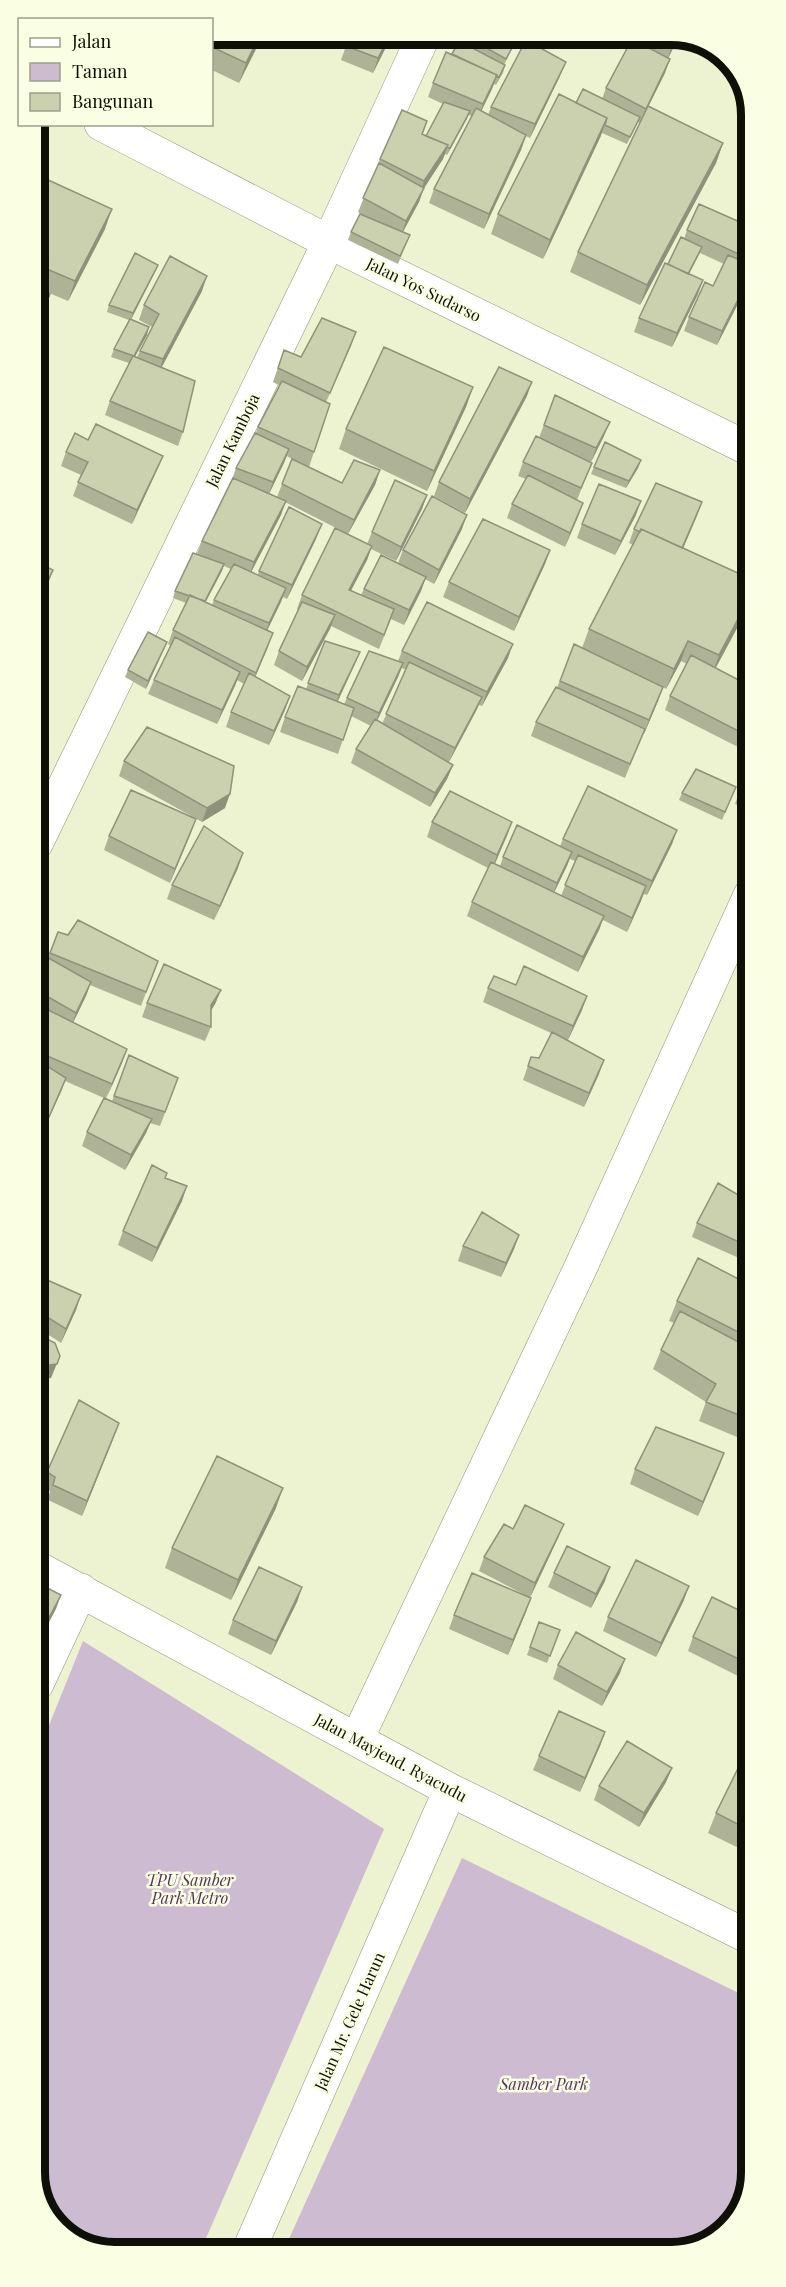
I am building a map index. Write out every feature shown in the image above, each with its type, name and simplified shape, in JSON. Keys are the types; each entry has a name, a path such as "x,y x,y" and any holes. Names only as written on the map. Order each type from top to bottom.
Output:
{"street":[{"name":"Jalan Kamboja","path":"45,825 328,242 419,45"},
{"name":"Jalan Yos Sudarso","path":"105,126 328,242 741,445"},
{"path":"357,1739 579,1271 741,915"},
{"name":"Jalan Mayjend. Ryacudu","path":"45,1572 450,1790 741,1933"},
{"path":"45,1667 81,1590"},
{"name":"Jalan Mr. Gele Harun","path":"252,2242 450,1790"}],"green space":[{"name":"TPU Samber Park Metro","path":"83,1641 384,1829 204,2242 101,2241 84,2235 65,2222 47,2190 45,2172 45,1735"},
{"name":"Samber Park","path":"462,1858 741,1994 740,2181 737,2195 727,2215 717,2225 698,2237 671,2242 288,2242"}],"building":[{"path":"213,45 255,45 246,63 213,47"},
{"path":"347,45 385,45 378,58"},
{"path":"457,45 467,45 505,65 499,77 452,54"},
{"path":"481,45 513,46 506,59"},
{"path":"523,45 535,45 566,62 535,124 491,107"},
{"path":"629,45 643,45 670,59 646,109 606,88"},
{"path":"446,52 497,75 483,104 433,83"},
{"path":"583,89 640,117 630,137 605,125 607,118 576,103"},
{"path":"559,94 607,118 550,240 498,214"},
{"path":"444,102 470,111 450,148 426,136"},
{"path":"648,106 723,143 647,285 578,252"},
{"path":"476,108 526,135 489,214 434,189"},
{"path":"402,110 427,121 422,134 448,145 424,181 380,159"},
{"path":"379,163 424,188 406,221 363,198"},
{"path":"45,179 112,209 75,281 45,268"},
{"path":"699,204 741,222 741,255 687,230"},
{"path":"360,214 410,235 400,256 351,232"},
{"path":"681,237 702,247 688,274 668,264"},
{"path":"135,253 158,265 133,313 109,305"},
{"path":"728,255 741,261 741,294 722,331 689,317 705,282 713,286"},
{"path":"170,256 207,276 163,359 140,351 159,314 144,305"},
{"path":"665,263 703,280 677,333 639,318"},
{"path":"45,292 50,294 45,306"},
{"path":"322,318 356,332 330,393 278,368 284,350 301,357"},
{"path":"130,319 149,327 134,356 114,349"},
{"path":"384,347 473,387 434,471 346,429"},
{"path":"133,356 195,381 183,432 110,401"},
{"path":"499,367 532,382 470,499 439,482"},
{"path":"282,381 330,404 314,452 258,427"},
{"path":"555,395 610,422 596,448 544,425"},
{"path":"96,424 163,456 137,510 78,482 88,462 66,452 75,433 88,440"},
{"path":"255,433 289,449 273,482 236,468"},
{"path":"536,436 592,463 581,488 523,462"},
{"path":"605,442 641,460 629,481 594,467"},
{"path":"292,459 342,483 354,460 380,470 354,520 282,484"},
{"path":"528,475 583,503 570,533 512,504"},
{"path":"233,478 286,501 254,562 202,541"},
{"path":"395,480 427,495 401,547 372,532"},
{"path":"656,483 702,502 682,548 641,529 640,532 634,529"},
{"path":"599,484 641,501 621,541 582,524"},
{"path":"432,496 467,515 439,570 403,550"},
{"path":"289,507 322,524 292,585 259,571"},
{"path":"483,519 550,550 519,617 449,582"},
{"path":"335,528 372,546 349,590 394,609 384,635 302,595"},
{"path":"641,529 741,574 741,613 719,655 688,641 674,669 589,629"},
{"path":"193,553 224,564 205,601 175,591"},
{"path":"381,555 426,577 409,610 364,589"},
{"path":"234,564 286,588 269,623 214,600"},
{"path":"45,566 53,570 45,586"},
{"path":"190,595 273,633 256,673 173,630"},
{"path":"302,602 335,615 307,667 279,651"},
{"path":"427,602 513,644 487,692 402,651"},
{"path":"148,632 167,642 148,681 128,670"},
{"path":"175,637 240,672 222,710 154,680"},
{"path":"325,641 360,652 339,695 308,683"},
{"path":"574,644 663,687 649,720 560,681"},
{"path":"369,651 403,663 379,713 347,698"},
{"path":"691,655 741,681 741,732 670,696"},
{"path":"409,662 482,697 455,748 386,714"},
{"path":"249,673 290,696 274,731 231,712"},
{"path":"298,686 354,708 343,740 285,717"},
{"path":"556,687 645,729 630,764 536,722"},
{"path":"375,719 453,765 435,793 356,749"},
{"path":"147,727 234,766 230,794 207,808 124,761"},
{"path":"696,769 736,787 725,812 682,793"},
{"path":"588,786 677,830 652,881 563,839"},
{"path":"131,790 196,819 175,869 109,836"},
{"path":"450,791 512,822 497,855 432,822"},
{"path":"517,825 572,852 557,883 503,857"},
{"path":"204,826 243,853 220,906 172,885"},
{"path":"578,855 646,886 632,918 565,885"},
{"path":"491,862 604,916 583,957 472,902"},
{"path":"78,920 158,961 146,992 50,953 58,932 68,935"},
{"path":"45,956 91,982 76,1013 45,995"},
{"path":"164,964 221,990 211,1005 211,1027 147,1003"},
{"path":"524,966 587,996 573,1026 488,988 494,976 516,985"},
{"path":"45,1008 127,1049 112,1084 45,1055"},
{"path":"552,1032 604,1060 589,1093 528,1066 531,1057 539,1058"},
{"path":"129,1055 178,1078 165,1112 114,1096"},
{"path":"45,1065 66,1078 49,1117 45,1115"},
{"path":"104,1098 152,1119 131,1155 87,1132"},
{"path":"152,1165 167,1173 165,1178 187,1186 157,1248 123,1231"},
{"path":"718,1183 741,1197 741,1243 697,1223"},
{"path":"482,1212 519,1235 506,1263 463,1246"},
{"path":"698,1258 741,1280 741,1333 677,1301"},
{"path":"45,1279 81,1295 66,1329 45,1316"},
{"path":"680,1311 741,1343 741,1416 706,1402 716,1384 661,1350"},
{"path":"45,1338 55,1343 60,1356 57,1364 45,1366"},
{"path":"79,1400 119,1423 87,1501 53,1485 55,1477 47,1472"},
{"path":"656,1427 724,1453 703,1502 635,1469"},
{"path":"217,1456 283,1488 238,1580 172,1548"},
{"path":"525,1505 564,1524 535,1583 484,1557 504,1524 513,1529"},
{"path":"567,1546 610,1567 596,1594 554,1573"},
{"path":"636,1560 689,1586 661,1643 608,1617"},
{"path":"259,1567 302,1587 276,1641 233,1620"},
{"path":"472,1573 531,1598 513,1640 454,1615"},
{"path":"45,1587 61,1595 45,1625"},
{"path":"712,1597 741,1611 741,1660 693,1637"},
{"path":"539,1622 560,1630 550,1656 530,1647"},
{"path":"576,1632 625,1659 607,1692 558,1665"},
{"path":"559,1711 605,1732 585,1778 539,1756"},
{"path":"627,1741 672,1768 644,1813 599,1786"},
{"path":"741,1762 741,1826 716,1813"}]}
